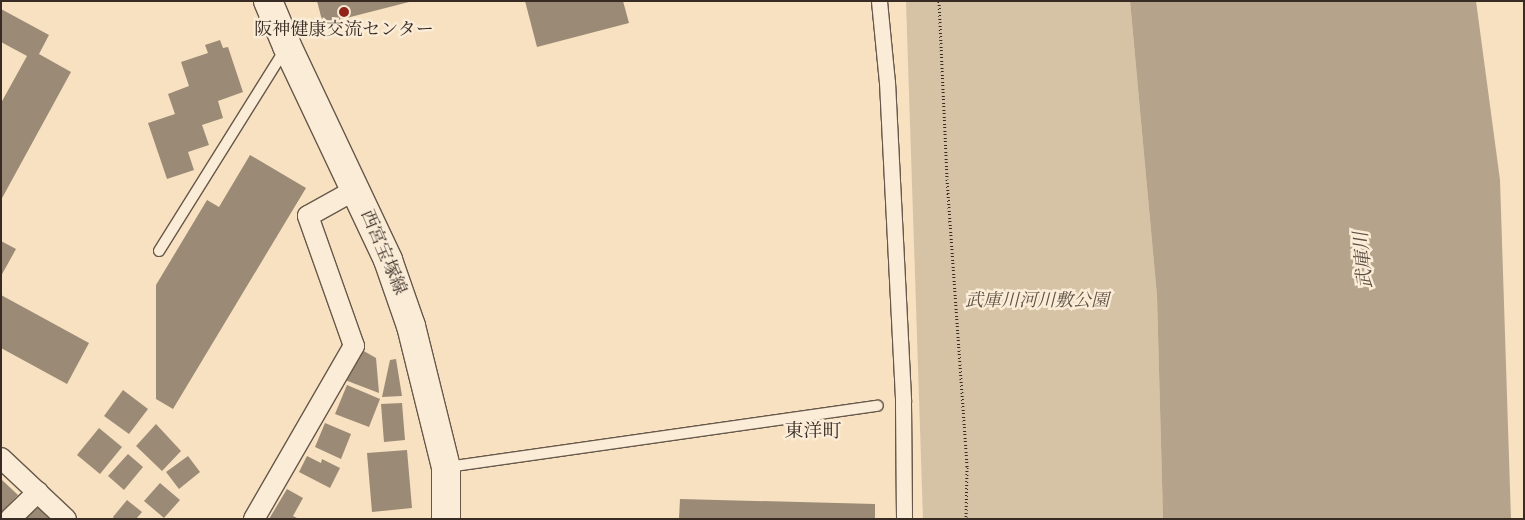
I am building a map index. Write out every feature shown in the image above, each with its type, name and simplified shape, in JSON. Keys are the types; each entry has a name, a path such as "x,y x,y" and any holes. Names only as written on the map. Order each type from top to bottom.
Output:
{"main road":[{"name":"西宮宝塚線","path":"268,1 287,46 388,260 411,326 446,467 446,519"}],"street":[{"path":"879,1 887,82 903,402 904,519"},
{"path":"254,519 354,346 308,216 355,190"},
{"path":"1,458 66,519"},
{"path":"10,519 38,492"}],"lane":[{"path":"159,250 287,46"},
{"path":"446,467 878,406"}],"path":[{"path":"938,1 947,179 967,467 966,519"}],"green space":[{"name":"武庫川河川敷公園","path":"906,1 1130,1 1157,296 1163,519 923,519"}],"water":[{"name":"武庫川","path":"1130,1 1476,1 1500,180 1511,519 1163,519 1157,296"}],"building":[{"name":"阪神健康交流センター","path":"317,1 409,1 409,2 323,24"},
{"path":"525,1 623,1 629,23 537,47"},
{"path":"1,9 49,35 39,54 71,72 1,200 1,103 27,56 1,42"},
{"path":"220,40 223,48 228,47 243,92 218,101 223,118 202,125 209,145 188,152 194,170 167,179 148,123 175,114 168,94 189,86 181,62 208,53 205,45"},
{"path":"250,155 306,188 173,409 156,399 156,285 207,200 219,207"},
{"path":"1,241 16,249 1,276"},
{"path":"1,295 89,343 67,384 1,348"},
{"path":"362,350 376,358 379,393 345,380"},
{"path":"396,359 402,396 382,397 390,360"},
{"path":"347,385 380,399 369,427 335,414"},
{"path":"123,390 148,409 129,434 104,416"},
{"path":"402,403 405,440 384,442 381,404"},
{"path":"325,423 351,434 341,459 315,447"},
{"path":"156,424 181,451 162,471 136,446"},
{"path":"99,428 122,447 100,474 77,455"},
{"path":"407,450 412,508 372,512 367,453"},
{"path":"128,454 143,467 124,490 108,476"},
{"path":"188,456 200,472 179,489 166,472"},
{"path":"307,456 321,463 322,459 340,468 330,488 299,472"},
{"path":"1,481 18,495 1,513"},
{"path":"160,483 180,500 164,518 144,501"},
{"path":"287,489 303,498 293,516 299,519 269,519"},
{"path":"680,499 875,504 875,519 679,519"},
{"path":"127,500 142,512 136,519 114,519 113,517"},
{"path":"37,506 50,519 24,519"}],"place":[{"name":"阪神健康交流センター","path":"344,12"}],"district":[{"name":"東洋町","path":"813,433"}]}
